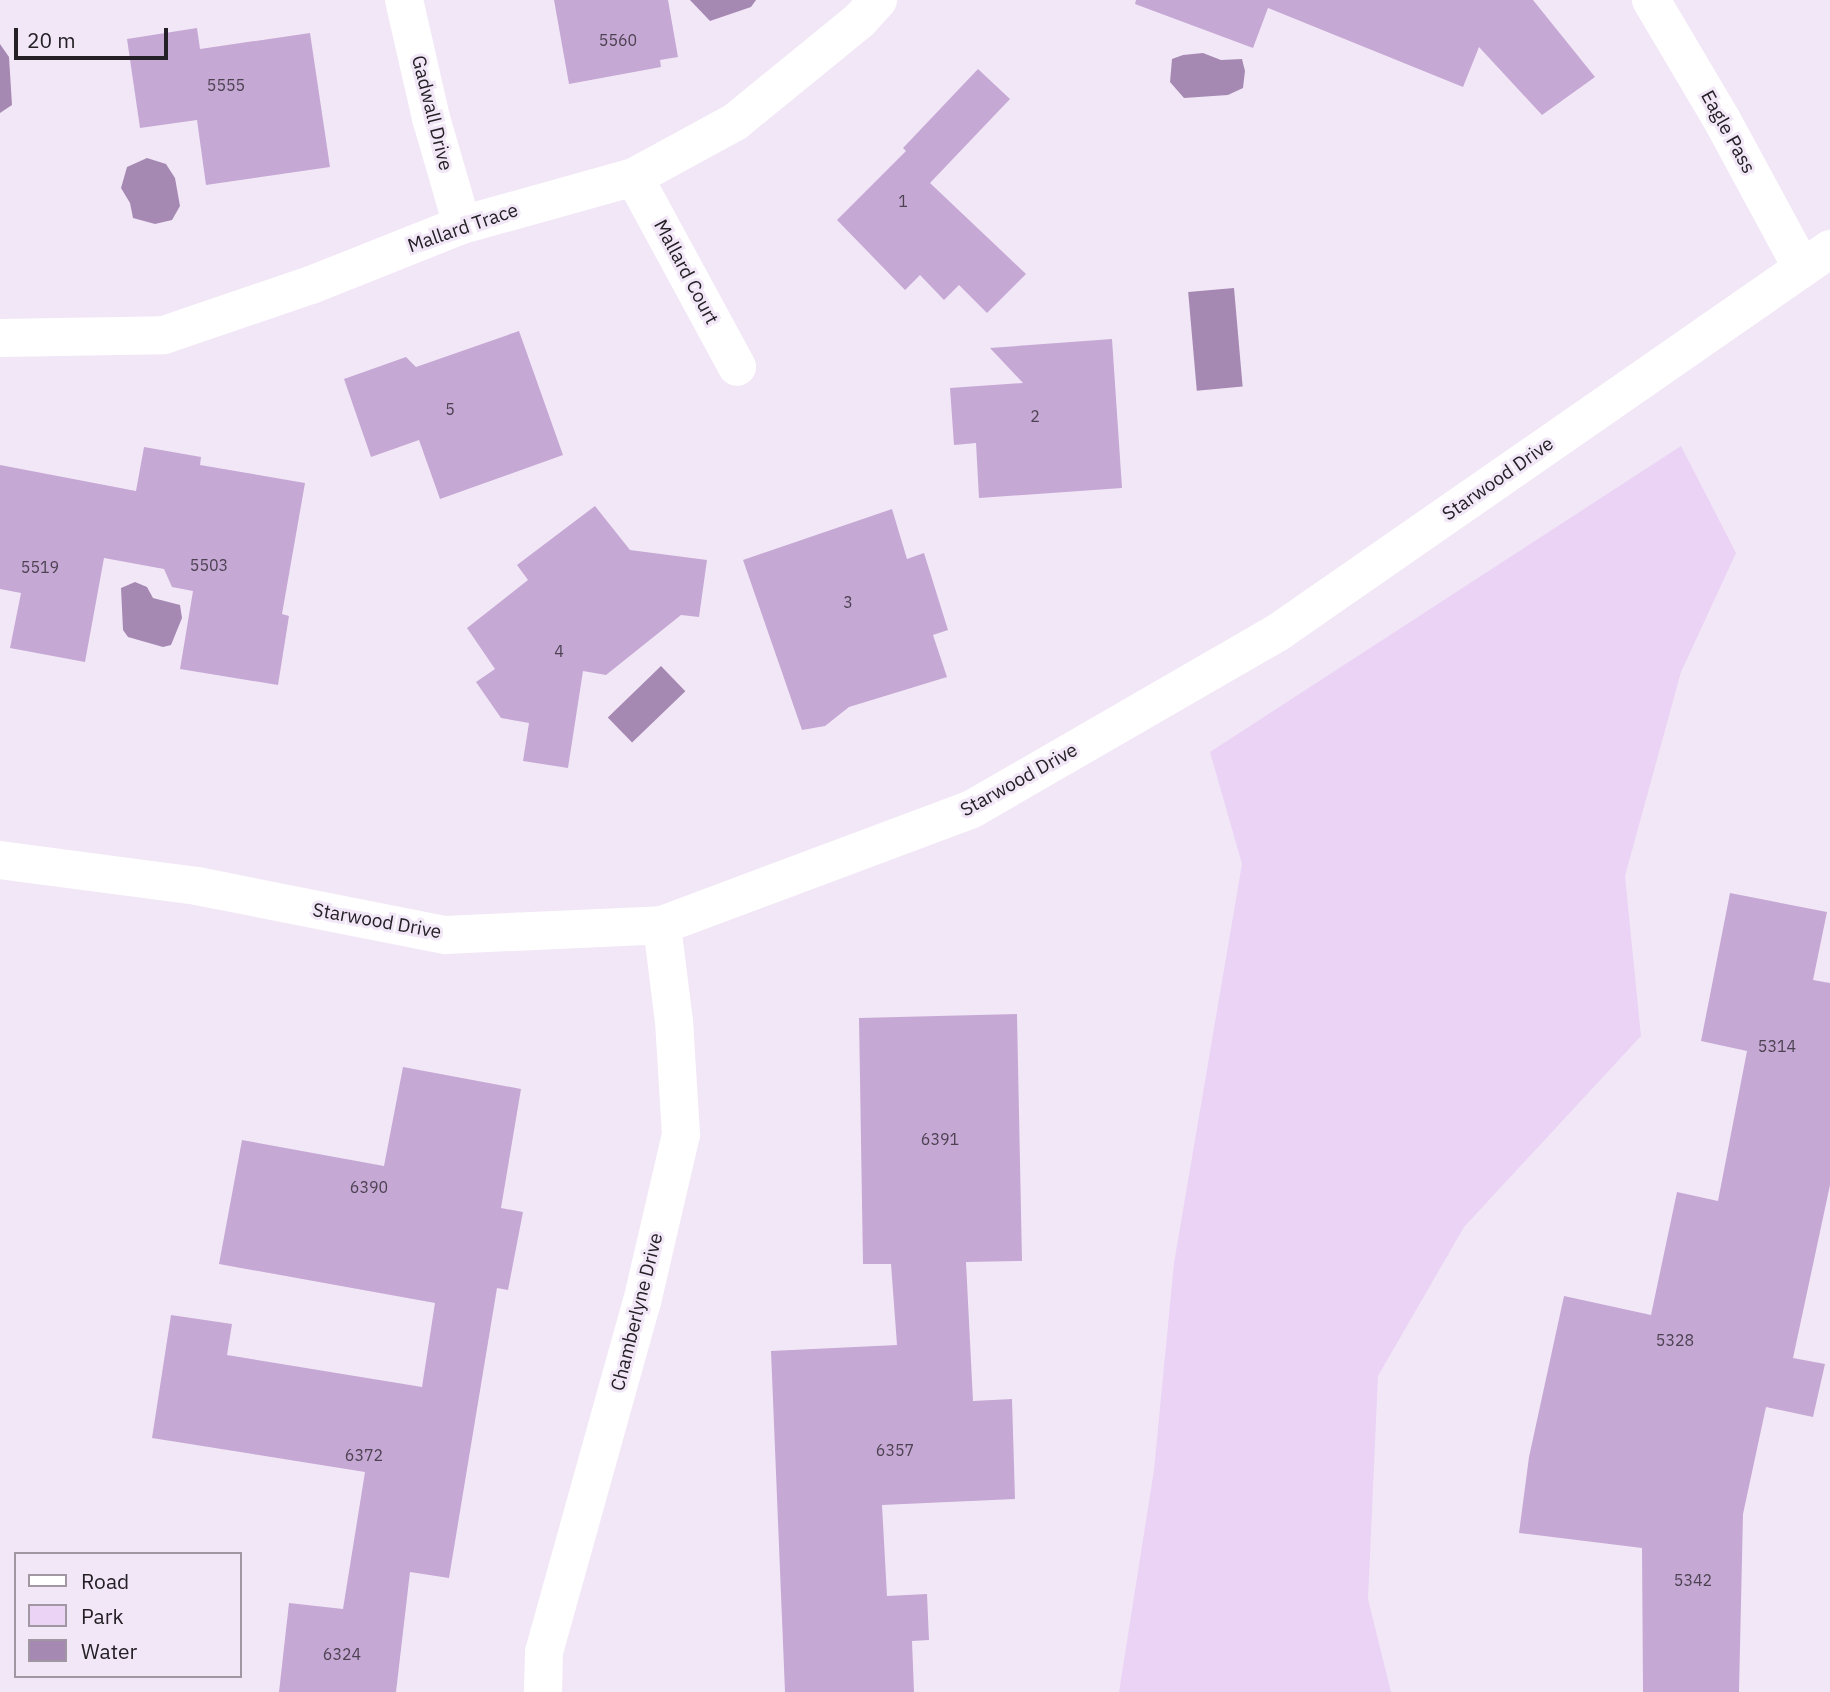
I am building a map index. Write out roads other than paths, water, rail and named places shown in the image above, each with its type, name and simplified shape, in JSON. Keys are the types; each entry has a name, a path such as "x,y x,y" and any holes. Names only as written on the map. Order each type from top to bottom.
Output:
{"street":[{"name":"Gadwall Drive","path":"404,0 431,118 462,225"},
{"name":"Mallard Trace","path":"0,338 164,335 311,285 462,225 635,177 735,122 860,20 878,0"},
{"name":"Eagle Pass","path":"1651,0 1722,120 1816,258"},
{"name":"Mallard Court","path":"635,177 737,367"},
{"name":"Starwood Drive","path":"0,860 197,886 445,934 662,925 972,809 1280,631 1816,258"},
{"name":"Chamberlyne Drive","path":"543,1692 544,1652 642,1302 681,1135 674,1022 662,925"}],"water":[{"path":"690,0 756,0 751,7 710,21"},
{"path":"0,44 9,57 12,105 0,113"},
{"path":"1203,53 1221,60 1242,59 1245,71 1243,88 1228,95 1184,98 1170,82 1172,59"},
{"path":"147,158 166,164 175,178 180,206 172,220 155,224 133,218 130,203 121,188 127,167"},
{"path":"1234,288 1243,387 1197,391 1188,292"},
{"path":"135,582 147,587 153,598 180,605 182,618 171,645 163,647 128,637 123,630 121,588"},
{"path":"661,666 685,691 632,743 608,717"}]}
